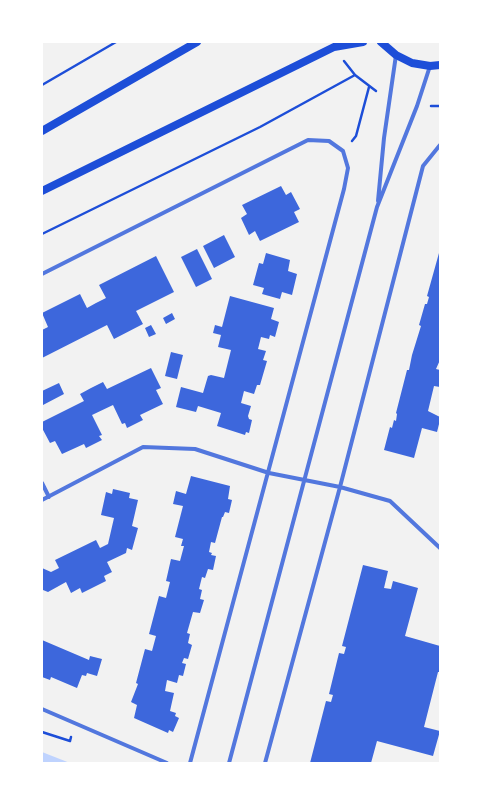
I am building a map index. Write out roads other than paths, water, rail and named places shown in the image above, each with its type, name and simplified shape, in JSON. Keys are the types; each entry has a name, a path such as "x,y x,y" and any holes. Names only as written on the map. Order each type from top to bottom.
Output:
{"main road":[{"path":"42,131 197,42"},
{"path":"42,191 334,47 363,42"},
{"path":"381,42 396,56 412,63 430,66 440,65"}],"street":[{"path":"377,207 384,138 396,56"},
{"path":"229,763 377,207 417,106 430,66"},
{"path":"42,274 308,140 329,141 343,151 348,168 344,189 190,763"},
{"path":"265,763 340,486 423,166 440,145"},
{"path":"42,500 143,447 195,449 269,473 340,486 390,501 440,548"},
{"path":"42,483 48,497"},
{"path":"42,709 167,763"}],"water":[{"path":"42,752 70,763 42,763"}]}
